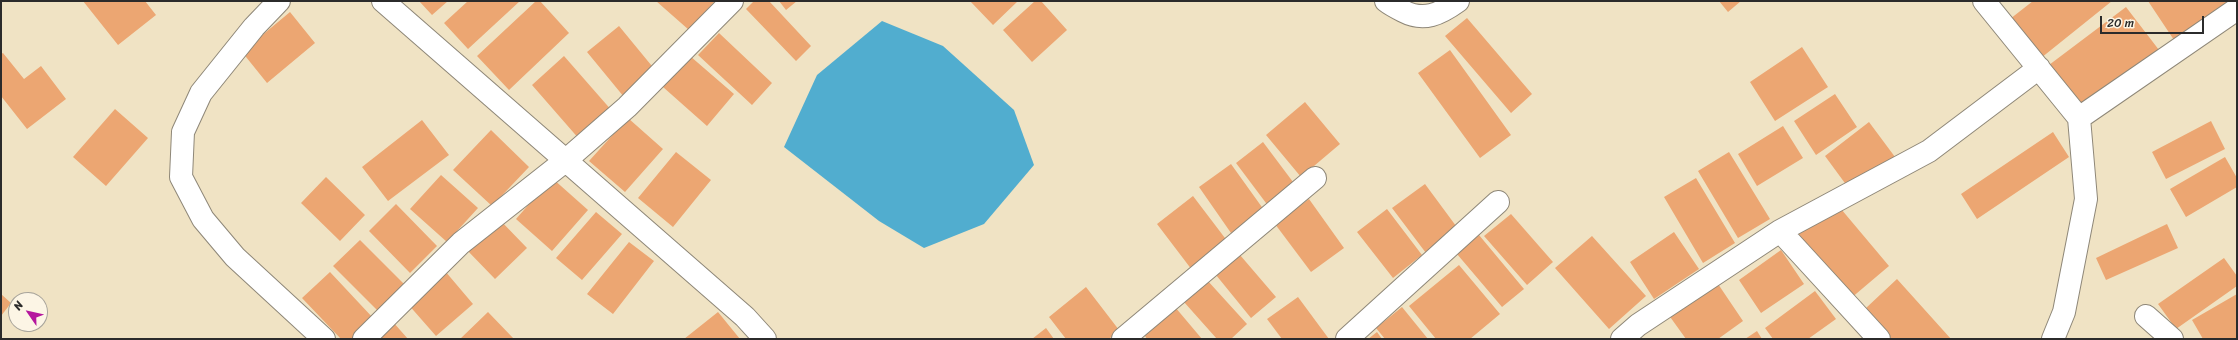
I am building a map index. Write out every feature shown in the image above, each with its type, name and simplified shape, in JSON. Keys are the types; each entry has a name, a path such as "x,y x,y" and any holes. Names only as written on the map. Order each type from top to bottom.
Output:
{"street":[{"path":"279,1 254,27 201,93 183,132 181,177 203,219 235,257 324,339"},
{"path":"383,1 745,317 765,339"},
{"path":"364,339 461,243 565,161 627,107 732,1"},
{"path":"1386,1 1413,16 1429,17 1446,10 1458,1"},
{"path":"1984,1 2079,118 2086,200 2064,312 2053,339"},
{"path":"2079,118 2237,9"},
{"path":"1622,339 1638,325 1780,231 1929,151 2039,68"},
{"path":"1123,339 1315,178"},
{"path":"1348,339 1498,202"},
{"path":"1780,231 1879,339"},
{"path":"2146,316 2172,339"}],"water":[{"path":"882,21 943,46 1014,110 1034,165 984,224 924,248 879,221 784,147 817,75"}],"building":[{"path":"83,1 145,1 156,15 118,45"},
{"path":"419,1 448,1 432,15"},
{"path":"468,1 520,1 468,49 444,23"},
{"path":"536,1 540,1 569,33 509,90 477,56"},
{"path":"656,1 715,1 689,30"},
{"path":"754,1 769,1 811,46 796,61 746,9"},
{"path":"779,1 797,1 786,10"},
{"path":"970,1 1018,1 993,25"},
{"path":"1035,1 1041,1 1067,30 1032,62 1003,30"},
{"path":"1719,1 1741,1 1728,12"},
{"path":"2033,1 2112,1 2041,58 2010,19"},
{"path":"2148,1 2237,1 2176,43"},
{"path":"2126,7 2159,50 2081,109 2049,65"},
{"path":"290,12 315,43 267,83 242,52"},
{"path":"1467,18 1532,94 1511,113 1445,36"},
{"path":"619,26 656,71 624,97 587,52"},
{"path":"719,33 772,83 752,105 698,55"},
{"path":"1802,47 1828,87 1775,121 1750,82"},
{"path":"1450,50 1511,135 1480,158 1418,73"},
{"path":"3,53 24,79 41,66 66,99 27,129 1,96 1,54"},
{"path":"564,56 613,112 580,140 532,85"},
{"path":"690,56 734,94 707,126 663,87"},
{"path":"1835,94 1857,127 1816,155 1794,121"},
{"path":"1305,102 1340,144 1301,177 1266,135"},
{"path":"115,109 148,138 106,186 73,157"},
{"path":"628,118 663,149 625,192 589,161"},
{"path":"422,120 449,155 388,201 362,167"},
{"path":"2211,121 2225,149 2166,179 2152,152"},
{"path":"1869,122 1895,157 1850,190 1825,156"},
{"path":"1783,126 1803,158 1757,186 1738,154"},
{"path":"491,130 529,167 492,206 453,170"},
{"path":"2053,132 2069,157 1977,219 1961,194"},
{"path":"1263,142 1296,186 1269,207 1236,163"},
{"path":"676,152 711,180 673,227 638,198"},
{"path":"1729,152 1770,219 1738,238 1698,171"},
{"path":"2225,157 2237,178 2237,187 2186,217 2170,189"},
{"path":"1231,164 1264,210 1231,233 1199,187"},
{"path":"441,175 478,208 447,242 410,209"},
{"path":"326,177 365,215 340,241 301,203"},
{"path":"552,178 588,210 552,251 516,219"},
{"path":"1696,178 1735,243 1703,263 1664,197"},
{"path":"1425,184 1459,230 1426,253 1392,208"},
{"path":"1193,196 1228,242 1192,270 1157,224"},
{"path":"1309,199 1344,248 1311,272 1275,224"},
{"path":"1836,203 1889,266 1850,299 1798,235"},
{"path":"396,204 437,246 410,273 369,231"},
{"path":"1387,209 1422,255 1393,278 1357,232"},
{"path":"596,212 622,234 582,280 556,258"},
{"path":"1511,214 1553,262 1527,285 1484,236"},
{"path":"498,218 527,248 495,279 465,248"},
{"path":"2167,224 2178,248 2106,280 2096,258"},
{"path":"1674,232 1699,269 1654,299 1630,262"},
{"path":"1479,235 1524,289 1502,307 1457,254"},
{"path":"1592,236 1646,296 1609,329 1555,268"},
{"path":"360,240 406,286 380,313 333,266"},
{"path":"629,242 654,261 613,314 587,294"},
{"path":"1781,250 1804,284 1761,313 1739,280"},
{"path":"1240,255 1276,297 1251,318 1216,275"},
{"path":"2224,258 2237,276 2237,286 2176,329 2158,304"},
{"path":"1459,265 1500,314 1470,339 1436,339 1409,306"},
{"path":"445,271 473,304 436,336 407,303"},
{"path":"330,272 374,319 352,339 341,339 302,298"},
{"path":"1897,279 1951,339 1892,339 1866,308"},
{"path":"1207,280 1247,324 1231,339 1217,339 1184,302"},
{"path":"1716,281 1743,321 1718,339 1686,339 1668,314"},
{"path":"1086,287 1119,330 1109,339 1066,339 1049,317"},
{"path":"1815,291 1836,319 1808,339 1773,339 1765,328"},
{"path":"1,294 8,300 8,307 1,316"},
{"path":"2237,294 2237,339 2203,339 2192,320"},
{"path":"1298,297 1329,339 1282,339 1267,319"},
{"path":"1175,307 1202,339 1147,339 1143,333"},
{"path":"1402,307 1428,339 1385,339 1376,328"},
{"path":"488,312 514,339 460,339"},
{"path":"718,312 740,339 684,339"},
{"path":"393,322 408,339 374,339"},
{"path":"1046,328 1054,339 1032,339"},
{"path":"1757,331 1762,339 1745,339"},
{"path":"1377,332 1382,339 1368,339"}]}
